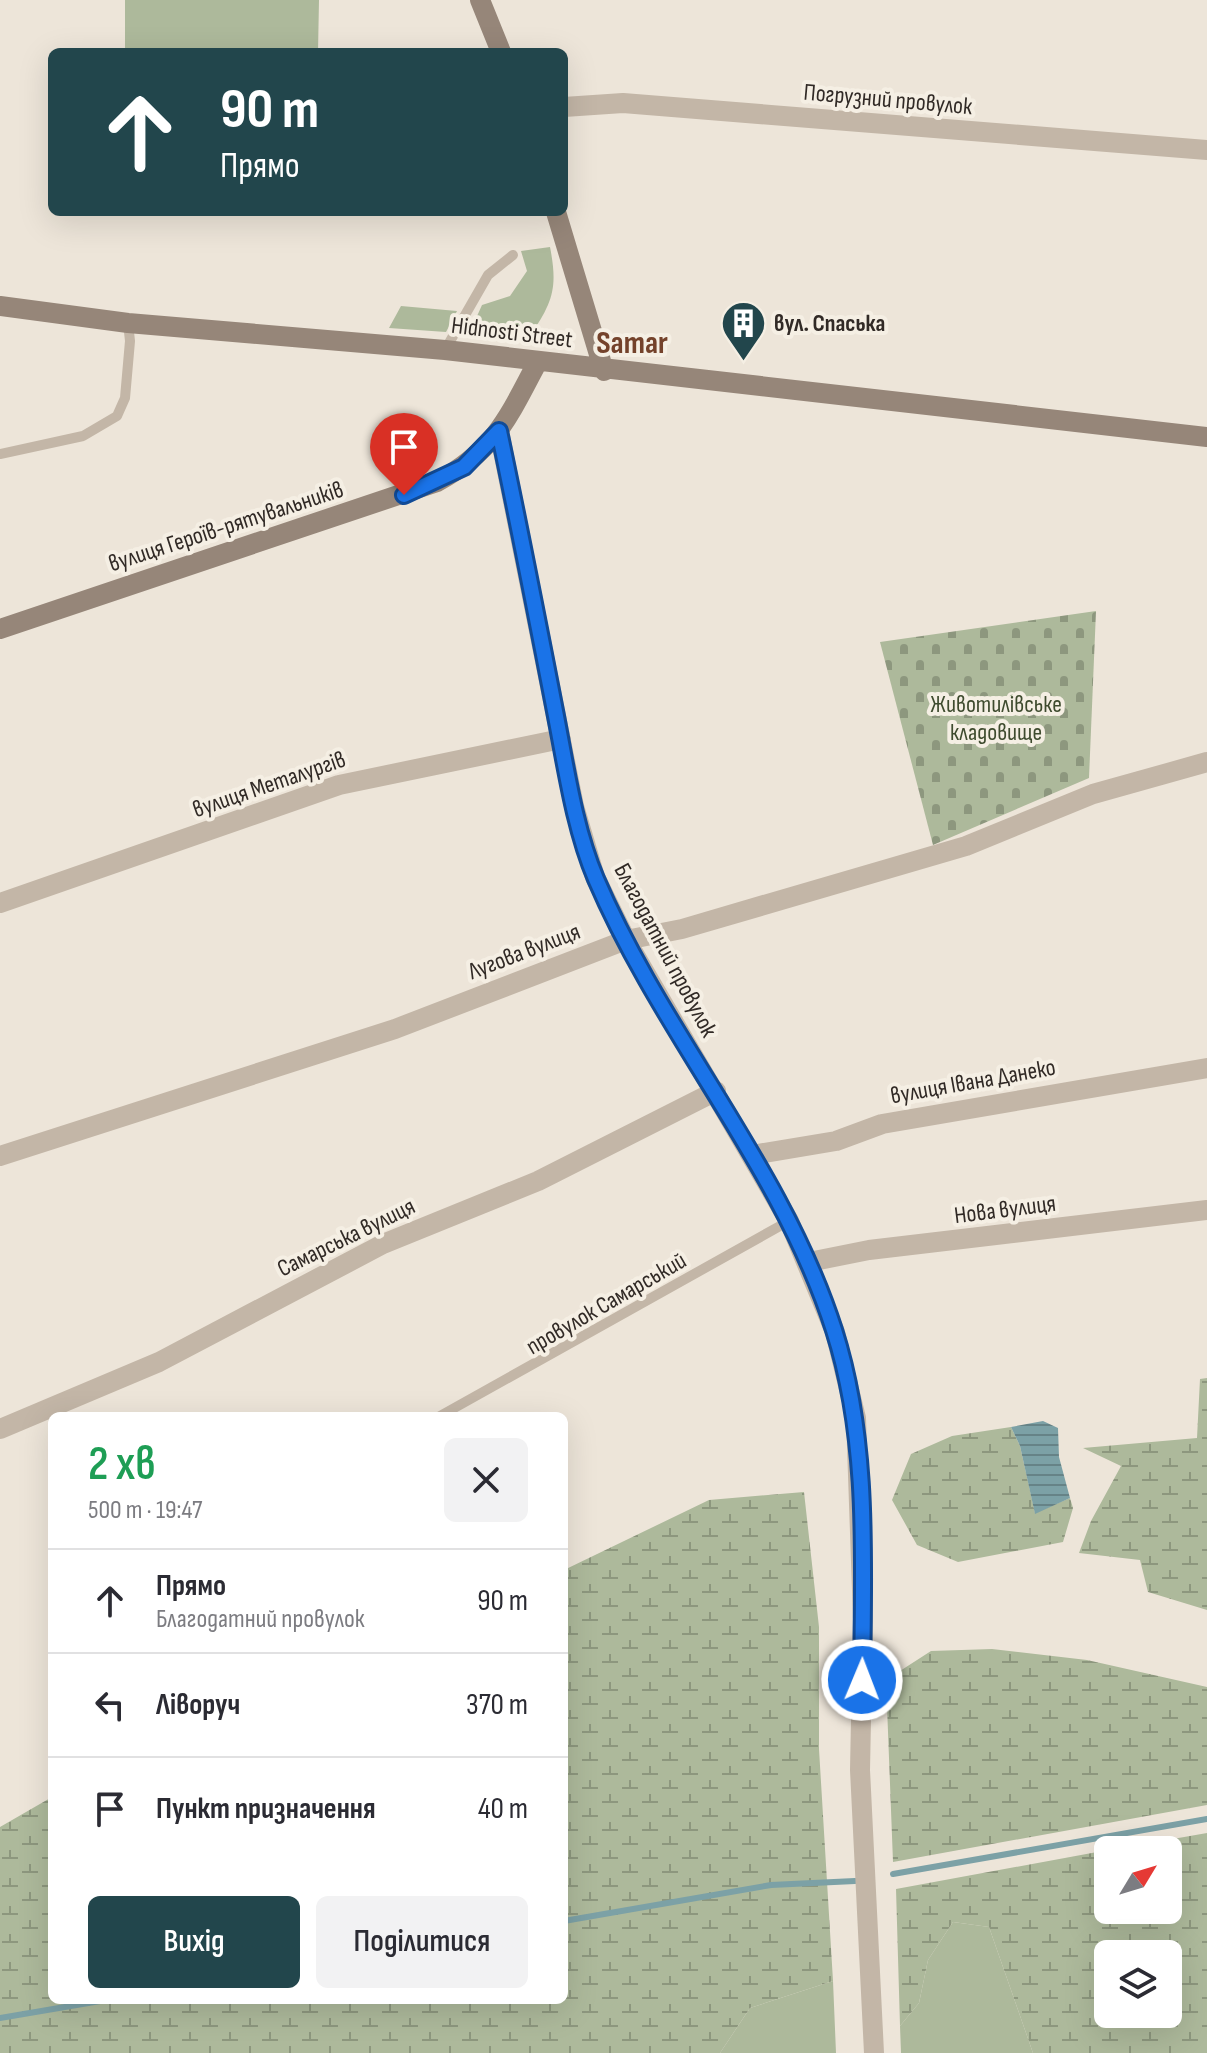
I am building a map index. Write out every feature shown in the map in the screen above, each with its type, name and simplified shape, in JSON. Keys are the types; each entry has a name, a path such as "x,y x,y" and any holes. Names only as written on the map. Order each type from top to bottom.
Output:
{"main road":[{"path":"480,0 499,48"},
{"path":"557,216 604,371"},
{"name":"Hidnosti Street","path":"0,306 128,323 445,350 604,371 1207,437"},
{"name":"вулиця Героїв-рятувальників","path":"0,629 437,482 481,454 499,431 538,361"}],"street":[{"name":"Погрузний провулок","path":"568,107 623,103 1207,150"},
{"name":"Благодатний провулок","path":"499,431 574,806 595,877 626,940 716,1091 809,1262 835,1332 856,1418 863,1619 860,1770 874,2053"},
{"name":"вулиця Металургів","path":"0,903 339,785 561,739"},
{"name":"Лугова вулиця","path":"0,1156 395,1029 626,940 682,929 966,846 1093,794 1207,762"},
{"name":"вулиця Івана Данеко","path":"752,1155 836,1141 896,1121 1207,1068"},
{"name":"Самарська вулиця","path":"0,1429 159,1362 383,1244 538,1181 716,1091"},
{"name":"Нова вулиця","path":"809,1262 869,1250 1207,1210"}],"lane":[{"path":"445,350 488,275 513,255"},
{"path":"0,454 83,436 117,416 125,398 130,341 128,323"},
{"name":"провулок Самарський","path":"447,1412 789,1221"}],"green space":[{"path":"125,0 319,0 318,48 125,48"},
{"path":"550,247 552,294 530,336 469,334 482,305 510,296 527,271 521,251"},
{"path":"401,306 457,311 446,332 389,328"},
{"name":"Животилівське кладовище","path":"1096,611 1089,778 933,845 880,642"},
{"path":"1207,1378 1207,1610 1148,1592 1140,1560 1079,1553 1091,1521 1121,1466 1083,1448 1197,1438 1200,1379"},
{"path":"1011,1427 1020,1446 1035,1513 1070,1498 1073,1508 1063,1542 958,1562 917,1545 892,1500 911,1454 952,1436"},
{"path":"804,1492 819,1627 819,1749 833,1981 750,2008 720,2053 0,2053 0,1827 48,1799 48,2004 568,2004 568,1568 709,1500"},
{"path":"992,1649 1087,1660 1207,1687 1207,1805 893,1862 886,1680 931,1651"},
{"path":"1207,1833 1207,2053 1033,2053 989,1927 953,1922 928,1960 919,2003 900,2026 896,1889 1094,1853 1094,1924 1182,1924 1182,1837"},
{"path":"953,1922 989,1927 1033,2053 901,2053 900,2026 919,2003 928,1960"},
{"path":"833,1981 836,2053 720,2053 750,2008"}],"water":[{"path":"1043,1421 1058,1428 1059,1457 1070,1498 1035,1514 1020,1446 1011,1427"}],"waterway":[{"path":"893,1874 1207,1819"},
{"path":"568,1920 771,1885 855,1881"},
{"path":"0,2018 82,2004"}],"place":[{"name":"вул. Спаська","path":"743,362"}],"district":[{"name":"Samar","path":"632,342"}],"route":[{"path":"404,495 464,467 481,454 499,431 574,806 595,877 671,1020 716,1091 789,1221 809,1262 835,1332 856,1418 861,1512 862,1680"}]}
